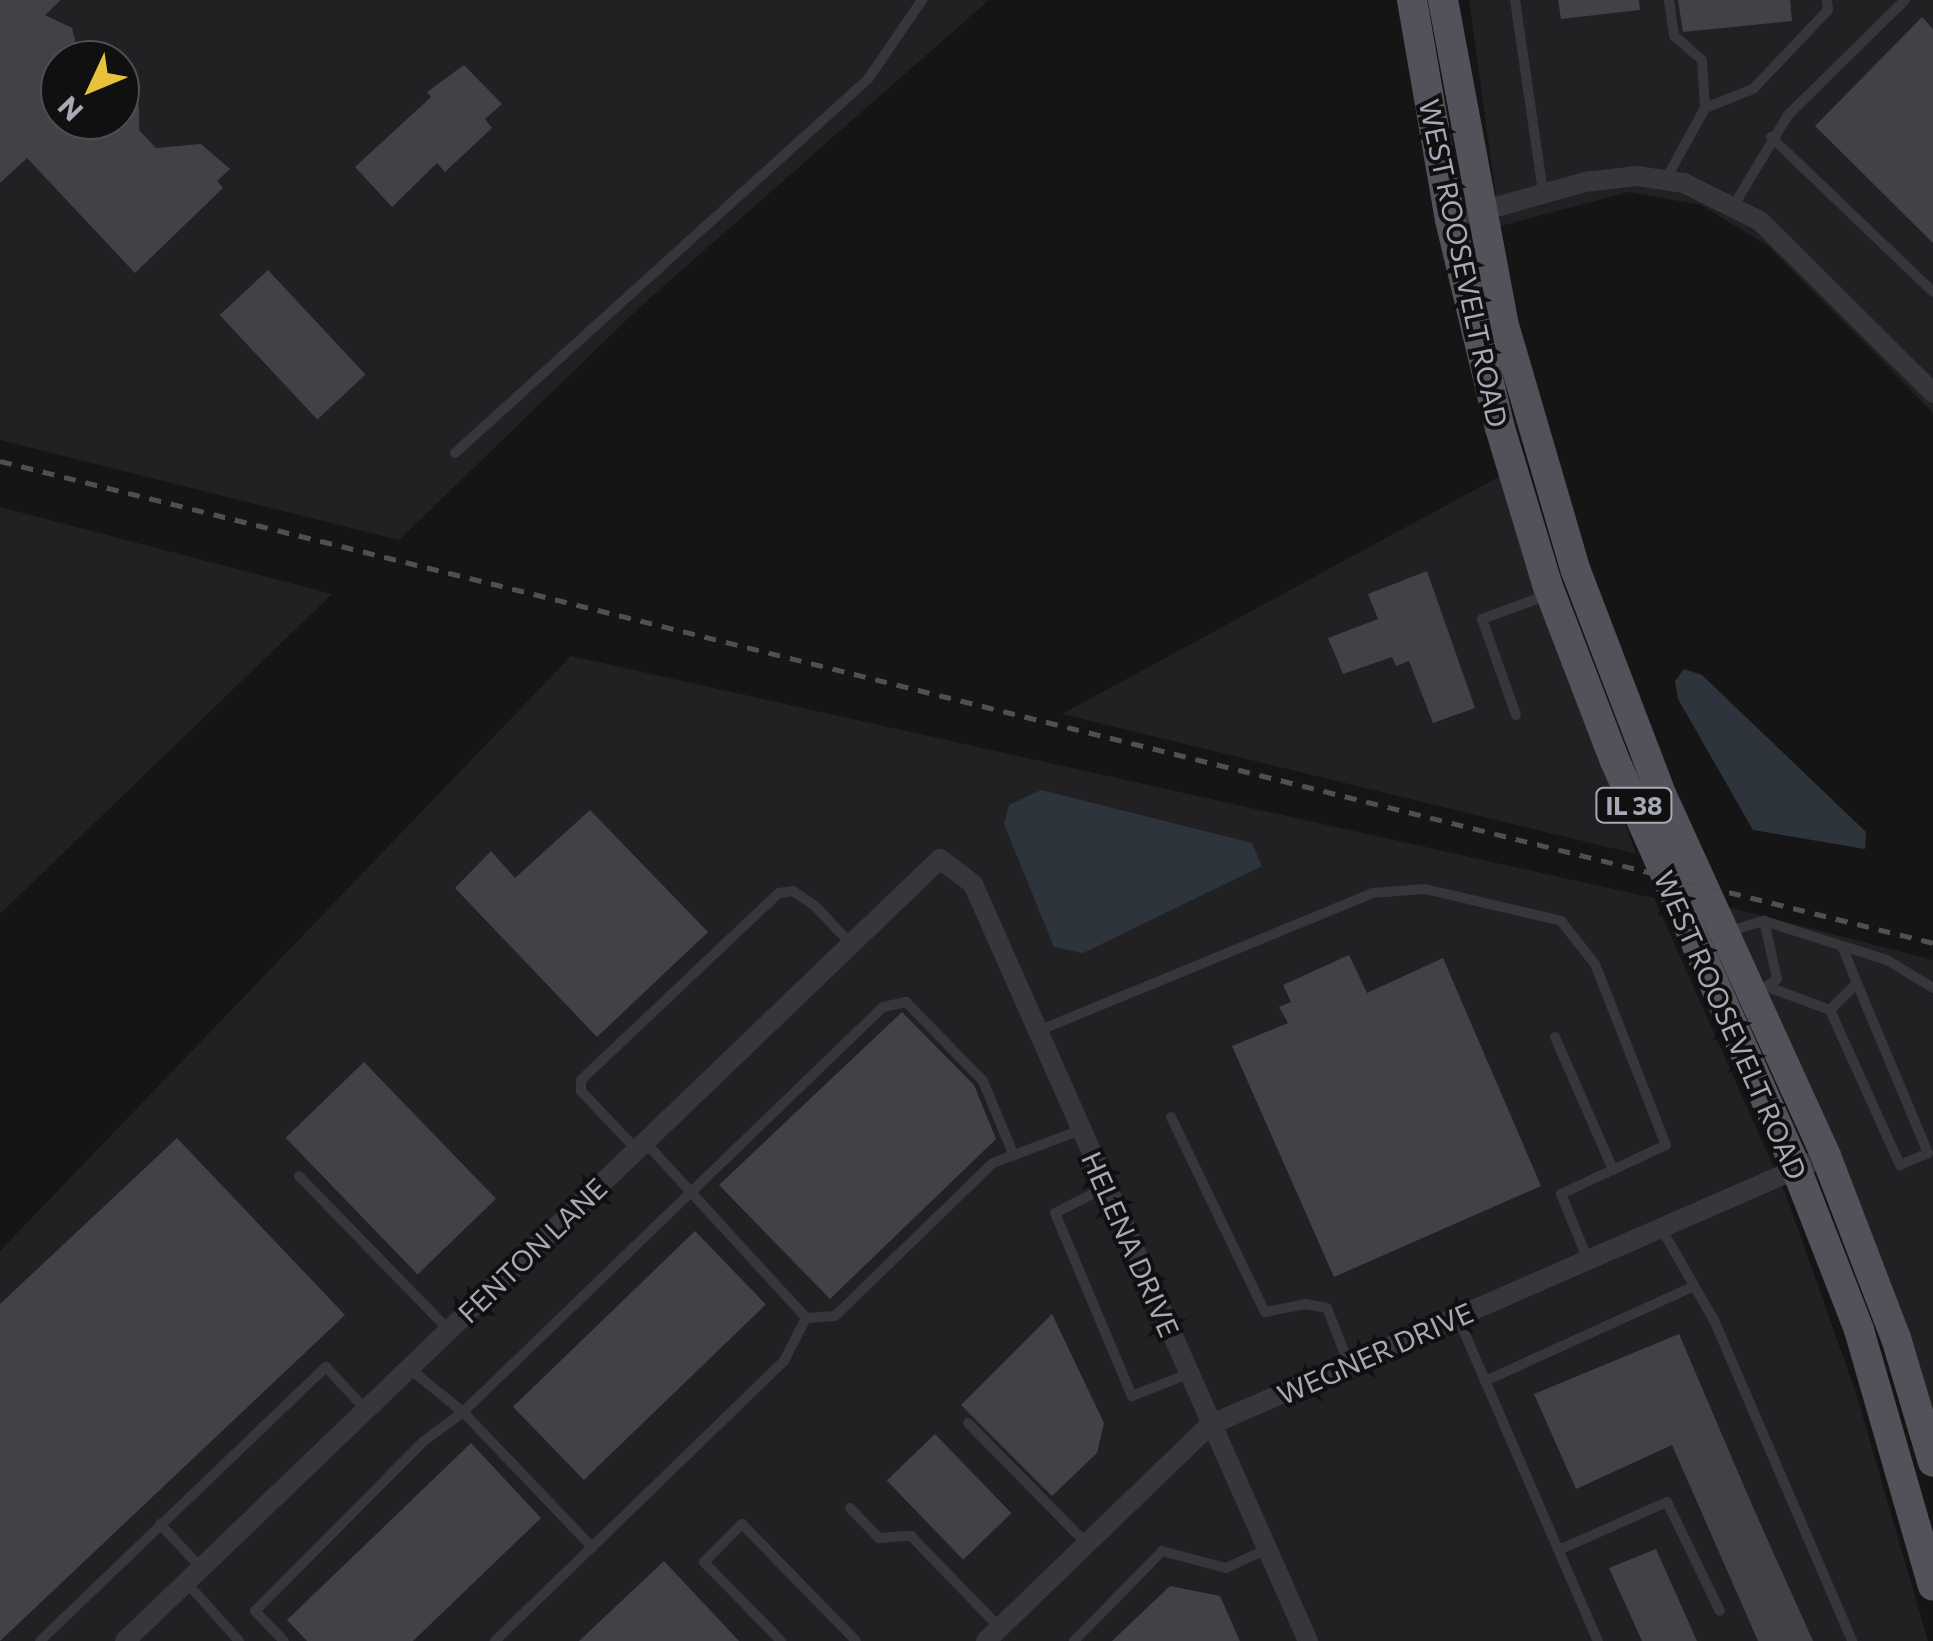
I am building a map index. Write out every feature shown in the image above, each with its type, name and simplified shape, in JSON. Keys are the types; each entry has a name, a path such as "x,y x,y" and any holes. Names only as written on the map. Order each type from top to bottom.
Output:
{"main road":[{"name":"WEST ROOSEVELT ROAD","path":"1412,0 1465,216 1576,571 1630,717 1726,933 1763,991 1896,1338 1933,1462"},
{"name":"WEST ROOSEVELT ROAD","path":"1443,0 1465,216 1500,428 1551,594 1656,859 1796,1168 1859,1330 1933,1586"}],"street":[{"path":"1465,216 1543,194 1637,176 1665,180 1734,205 1772,231 1933,393"},
{"name":"FENTON LANE","path":"125,1641 940,859"},
{"name":"HELENA DRIVE","path":"940,859 973,884 1308,1641"},
{"name":"WEGNER DRIVE","path":"996,1635 1210,1425 1826,1156"}],"lane":[{"path":"455,453 868,79 922,0"},
{"path":"1515,0 1543,194"},
{"path":"1665,180 1705,108 1702,60 1674,36 1669,0"},
{"path":"1705,108 1753,89 1828,10 1827,0"},
{"path":"1734,205 1771,136 1905,0"},
{"path":"1771,136 1933,292"},
{"path":"1516,715 1482,618 1551,594"},
{"path":"1038,1031 1372,892 1425,889 1561,921 1595,964 1666,1145 1561,1194 1588,1260"},
{"path":"806,1318 690,1192 580,1091 581,1080 779,892 793,891 816,906 851,944"},
{"path":"1726,933 1764,921 1887,960 1933,988"},
{"path":"1764,921 1778,960 1763,991 1830,1010 1900,1165 1928,1153 1842,946"},
{"path":"1830,1010 1857,983"},
{"path":"284,1641 255,1611 424,1441 463,1412 884,1007 906,1002 983,1081 1014,1156"},
{"path":"1555,1037 1614,1170"},
{"path":"1171,1117 1265,1312 1306,1304 1327,1308 1349,1364"},
{"path":"806,1318 835,1316 994,1163 1081,1130"},
{"path":"298,1176 449,1330"},
{"path":"1106,1187 1054,1213 1132,1396 1188,1374"},
{"path":"1660,1228 1690,1288 1714,1320 1852,1641"},
{"path":"1485,1380 1690,1288"},
{"path":"1457,1317 1598,1641"},
{"path":"494,1641 784,1362 806,1318"},
{"path":"40,1641 326,1367 366,1410"},
{"path":"410,1368 463,1412 592,1547"},
{"path":"968,1423 1087,1544"},
{"path":"1559,1550 1666,1502 1720,1612"},
{"path":"850,1508 879,1538 910,1536 996,1635"},
{"path":"160,1524 239,1641"},
{"path":"781,1641 704,1562 742,1524 856,1641"},
{"path":"1074,1641 1162,1551 1226,1568 1266,1550"}],"shaded area":[{"path":"0,0 989,0 641,306 399,540 0,440"},
{"path":"1469,0 1933,0 1933,413 1767,245 1701,205 1629,192 1500,226"},
{"path":"1502,475 1636,854 1062,714"},
{"path":"0,507 332,594 0,914"},
{"path":"571,656 1654,898 1786,1195 1856,1393 1928,1641 0,1641 0,1251"},
{"path":"1684,669 1702,675 1866,832 1865,849 1753,830 1678,699 1675,681"},
{"path":"1041,790 1252,843 1262,866 1083,953 1054,947 1004,824 1009,805"},
{"path":"1724,906 1933,960 1933,1421"}],"building":[{"path":"0,0 61,0 45,15 72,28 75,40 40,40 40,140 140,140 140,131 156,148 201,144 230,169 217,181 223,188 135,273 27,158 0,183"},
{"path":"1558,0 1639,0 1640,10 1561,19"},
{"path":"1678,0 1790,0 1792,21 1683,32"},
{"path":"1922,17 1933,29 1933,243 1815,126"},
{"path":"464,65 502,104 485,119 492,128 445,172 437,163 392,207 355,167 431,97 427,92"},
{"path":"268,270 366,375 317,420 220,315"},
{"path":"1427,571 1475,708 1433,723 1409,661 1396,666 1392,657 1343,674 1328,638 1378,619 1368,594"},
{"path":"590,810 708,932 597,1037 455,888 491,851 515,878"},
{"path":"1349,955 1367,993 1443,958 1541,1186 1334,1277 1232,1046 1288,1023 1279,1007 1291,1002 1283,985"},
{"path":"902,1012 974,1085 996,1139 830,1299 719,1185"},
{"path":"364,1062 496,1199 418,1274 286,1138"},
{"path":"177,1138 345,1315 0,1641 0,1304"},
{"path":"695,1231 766,1304 584,1480 513,1407"},
{"path":"1052,1314 1104,1423 1097,1453 1052,1496 961,1405"},
{"path":"1679,1334 1813,1641 1758,1641 1672,1445 1576,1489 1534,1394"},
{"path":"935,1434 1011,1513 963,1560 887,1481"},
{"path":"471,1443 541,1518 413,1641 307,1641 287,1620"},
{"path":"1656,1549 1697,1641 1642,1641 1609,1568"},
{"path":"664,1561 739,1641 579,1641"},
{"path":"1170,1586 1220,1596 1240,1641 1112,1641"}],"railway":[{"path":"0,461 1933,943"}]}
